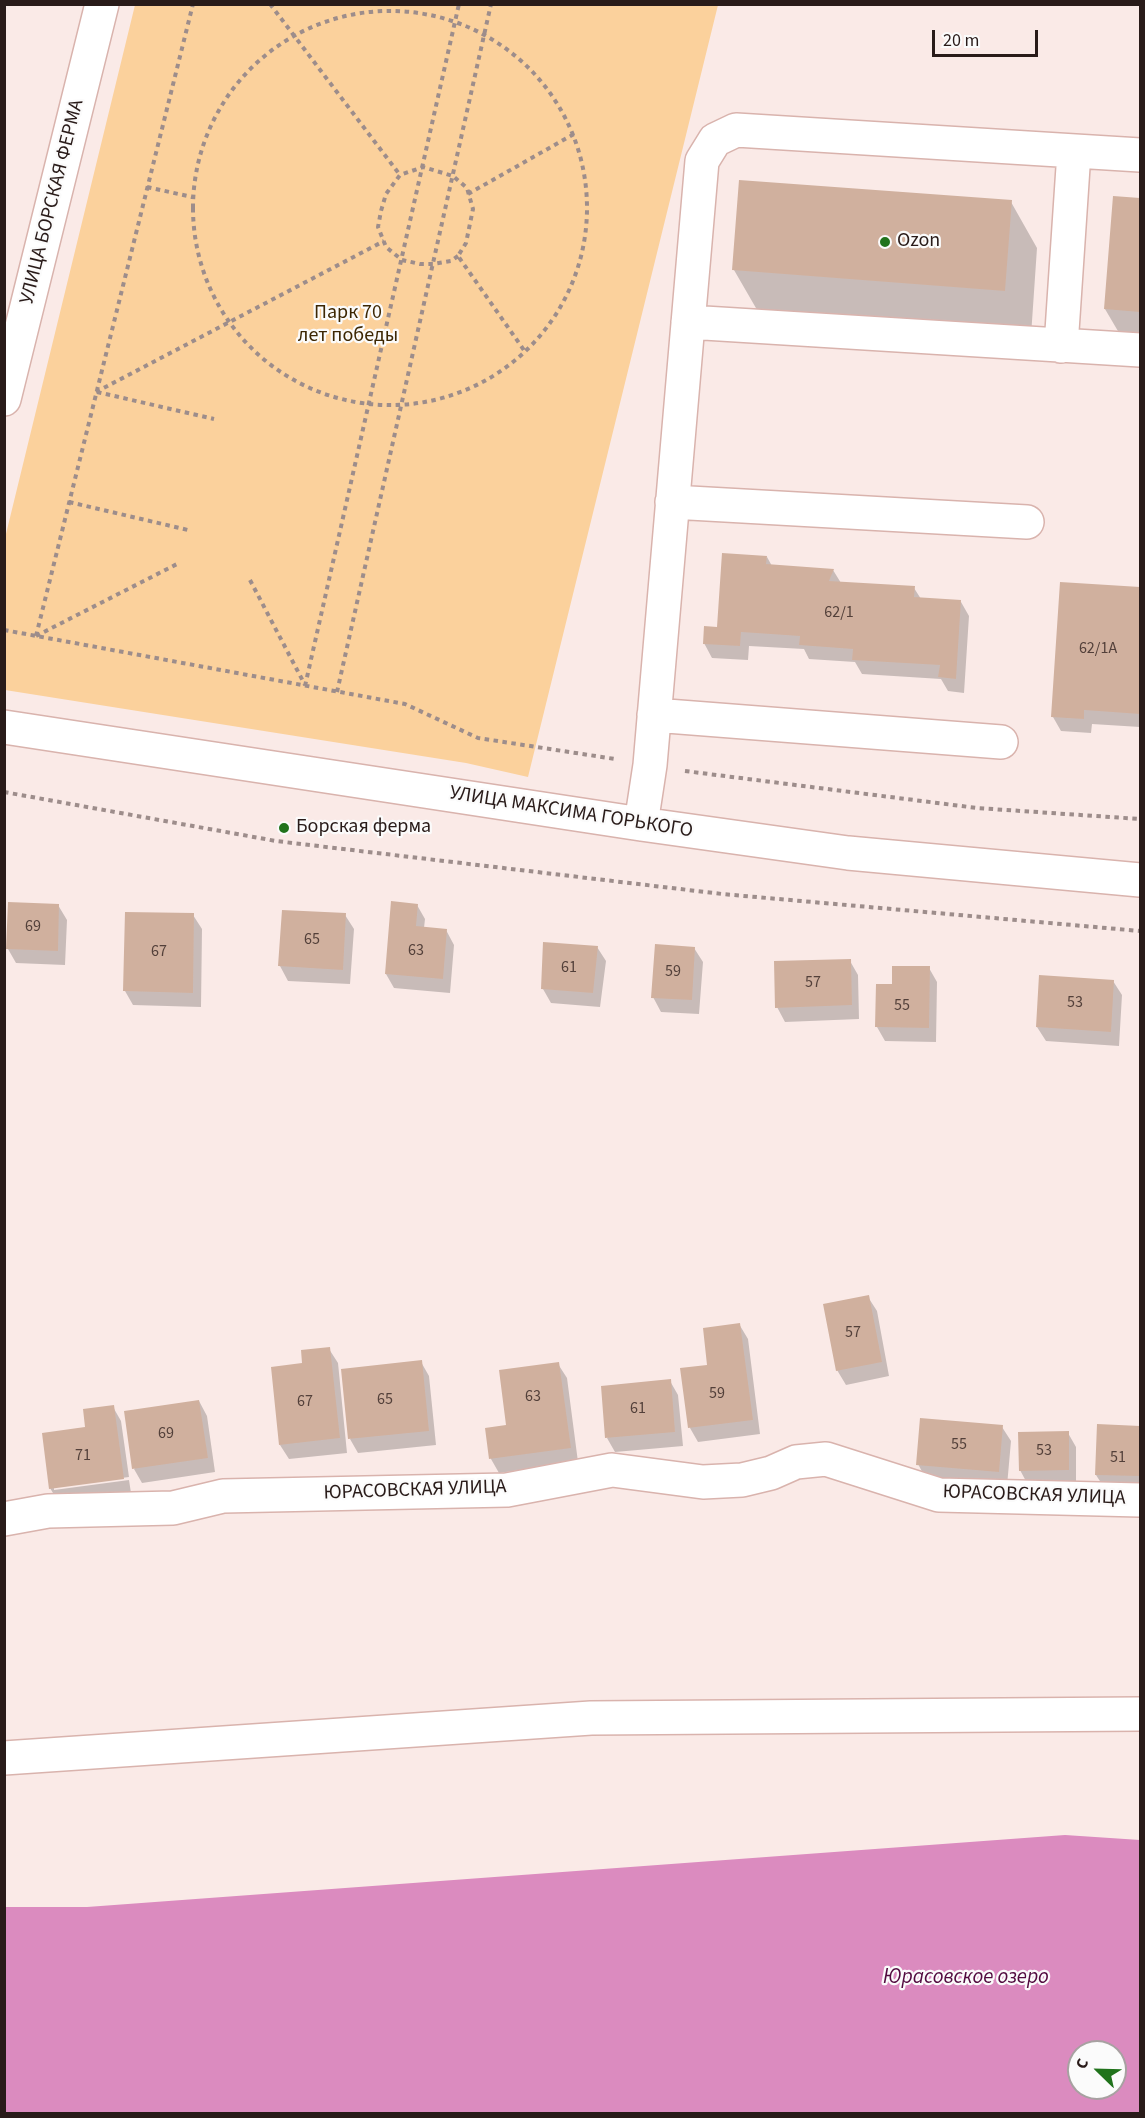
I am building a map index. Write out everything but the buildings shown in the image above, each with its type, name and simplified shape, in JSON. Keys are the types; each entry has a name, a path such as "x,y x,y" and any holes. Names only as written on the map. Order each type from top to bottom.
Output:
{"street":[{"name":"УЛИЦА БОРСКАЯ ФЕРМА","path":"4,399 16,299 102,4"},
{"path":"641,824 650,765 702,161 715,140 736,130 1140,155"},
{"path":"1061,346 1074,152"},
{"path":"688,322 1140,350"},
{"path":"672,502 1027,522"},
{"path":"654,715 1001,742"},
{"name":"УЛИЦА МАКСИМА ГОРЬКОГО","path":"4,727 641,824 849,853 1140,880"},
{"name":"ЮРАСОВСКАЯ УЛИЦА","path":"4,1519 48,1511 173,1508 223,1496 507,1490 612,1470 703,1482 742,1480 771,1473 796,1462 825,1459 939,1495 1140,1500"},
{"path":"4,1758 591,1718 1140,1714"}],"path":[{"path":"36,636 193,4"},
{"path":"270,4 400,175"},
{"path":"305,686 459,4"},
{"path":"337,692 491,4"},
{"path":"401,10 456,21 484,33 538,76 574,134 588,192 584,251 562,306 526,353 468,391 401,407 369,406 314,392 266,364 228,324 199,264 192,197 206,132 242,76 293,34 346,14 401,10"},
{"path":"468,194 574,134"},
{"path":"423,167 453,176 467,188 473,209 466,243 458,256 451,261 433,264 402,260 386,247 378,227 386,194 400,175 423,167"},
{"path":"147,187 192,197"},
{"path":"96,392 384,241"},
{"path":"458,256 526,353"},
{"path":"96,392 214,419"},
{"path":"69,502 188,530"},
{"path":"36,636 179,563"},
{"path":"250,580 305,686"},
{"path":"4,630 405,704 478,738 650,765 977,808 1140,819"},
{"path":"4,792 276,841 722,894 1140,931"}],"green space":[{"name":"Парк 70 лет победы","path":"135,5 718,5 528,777 466,763 5,690 5,538"}],"water":[{"name":"Юрасовское озеро","path":"1065,1835 1140,1840 1140,2113 5,2113 5,1907 87,1907"}],"place":[{"name":"Ozon","path":"885,242"},
{"name":"Борская ферма","path":"284,828"}]}
